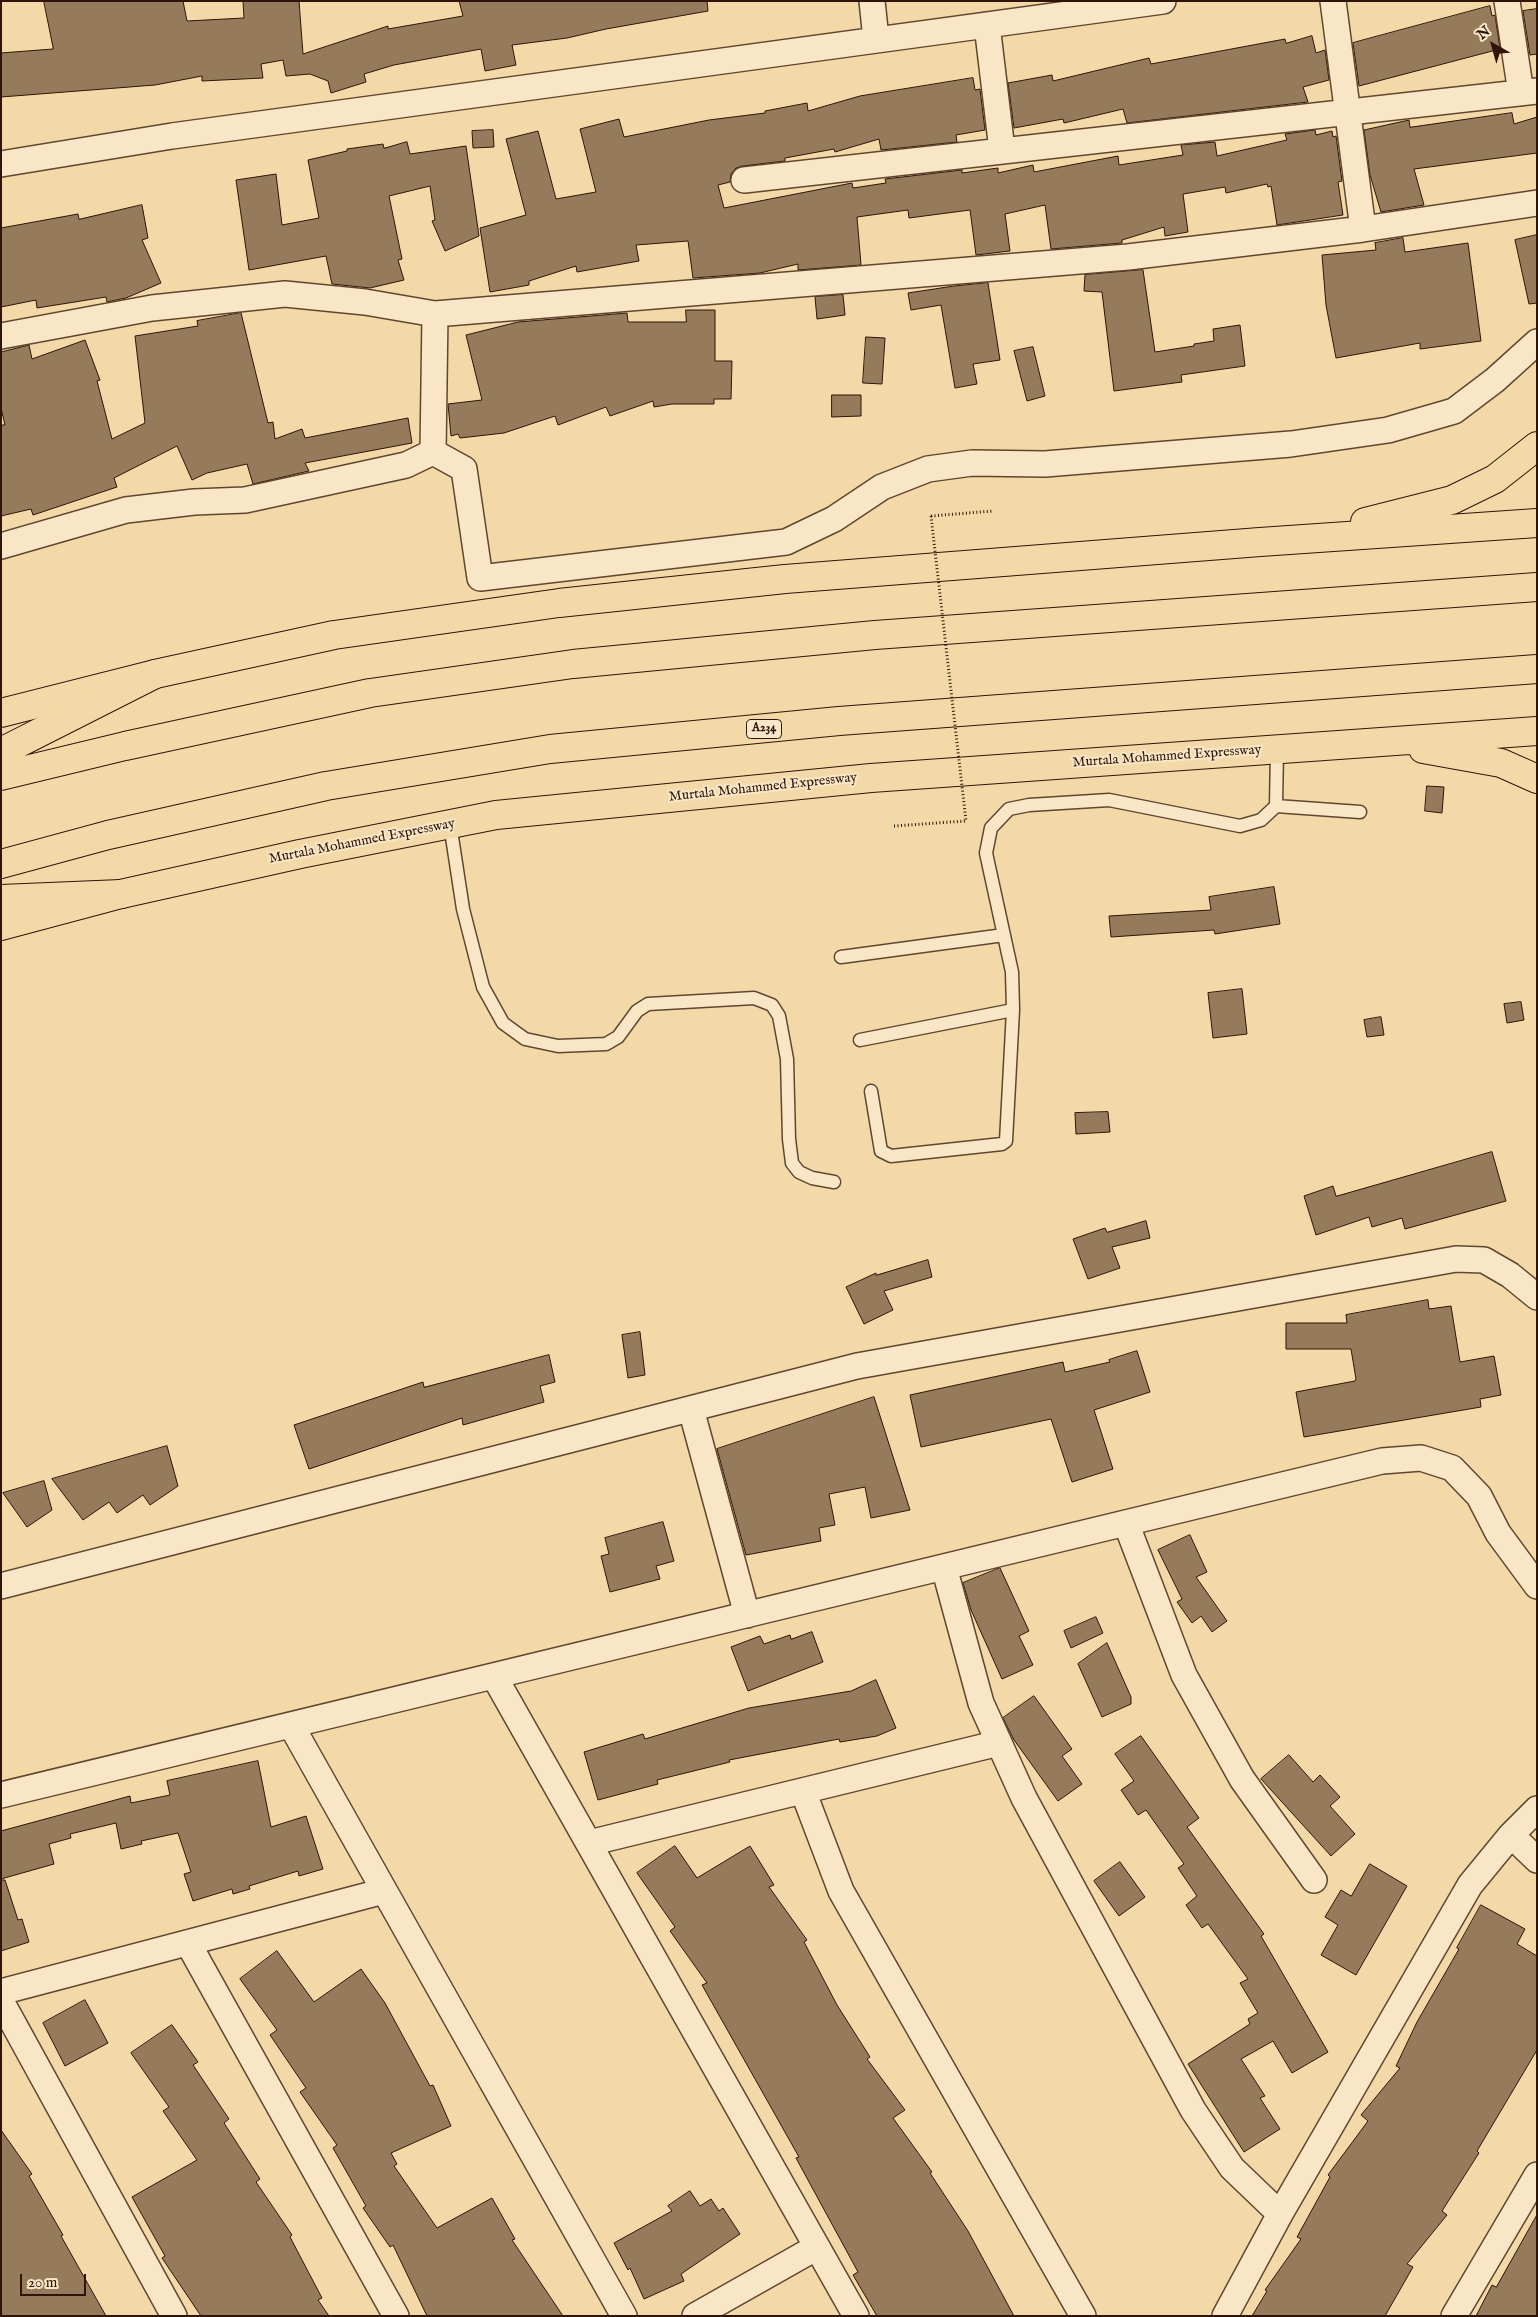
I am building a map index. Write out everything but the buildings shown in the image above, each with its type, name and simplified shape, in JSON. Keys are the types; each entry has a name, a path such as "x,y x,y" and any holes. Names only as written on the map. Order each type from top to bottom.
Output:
{"highway":[{"path":"1260,542 1361,522 1452,500 1494,479 1537,446"},
{"path":"1,713 155,674 334,635 559,603 785,579 1260,542 1537,523"},
{"path":"1,776 124,746 370,693 573,664 875,634 1537,587"},
{"name":"A234","path":"1,864 108,835 326,786 550,749 840,721 1537,669"},
{"path":"1,752 155,674"},
{"name":"Murtala Mohammed Expressway","path":"1,926 121,894 300,854 496,815 871,778 1537,731"},
{"path":"1334,744 1428,749 1500,763 1537,779"},
{"path":"1,899 121,894"}],"street":[{"path":"872,1 876,39"},
{"path":"1,164 172,136 1163,1"},
{"path":"1333,1 1363,229"},
{"path":"744,180 1529,92 1507,1"},
{"path":"987,24 1002,150"},
{"path":"1,336 152,308 285,294 365,302 435,314 1128,257 1363,229 1537,204"},
{"path":"433,452 435,314"},
{"path":"433,452 464,469 480,578 786,542 834,519 882,487 928,469 972,463 1064,463 1291,444 1388,430 1454,411 1495,380 1537,342"},
{"path":"1,546 126,510 194,502 246,500 406,465 433,452"},
{"path":"1,1586 857,1366 1456,1259 1484,1260 1510,1275 1537,1298"},
{"path":"691,1409 747,1615"},
{"path":"1,1795 1382,1461 1421,1458 1452,1468 1479,1496 1498,1533 1537,1586"},
{"path":"1126,1523 1184,1675 1242,1779 1314,1880"},
{"path":"944,1567 981,1703 1024,1798 1193,2110 1232,2168 1280,2214"},
{"path":"494,1676 856,2316"},
{"path":"291,1725 624,2316"},
{"path":"589,1843 999,1743"},
{"path":"803,1791 841,1891 1083,2316"},
{"path":"1225,2316 1280,2214 1470,1885 1511,1836 1537,1809"},
{"path":"1511,1836 1537,1860"},
{"path":"1,1992 384,1891"},
{"path":"188,1943 396,2316"},
{"path":"1,2001 174,2316"},
{"path":"1454,2316 1537,2175"},
{"path":"695,2316 817,2247"}],"lane":[{"path":"871,1091 882,1151 891,1156 1002,1144 1007,1136 1014,1010 1012,972 986,853 991,828 1009,809 1029,805 1109,800 1240,826 1261,820 1276,806 1277,749"},
{"path":"1276,806 1360,812"},
{"path":"450,824 463,909 483,987 504,1023 525,1039 558,1046 606,1044 618,1037 637,1011 648,1004 754,998 772,1005 779,1016 787,1059 789,1139 792,1163 799,1172 812,1178 834,1182"},
{"path":"840,958 1004,936"},
{"path":"860,1040 1014,1010"}],"path":[{"path":"894,826 966,821 931,516 993,511"}]}
